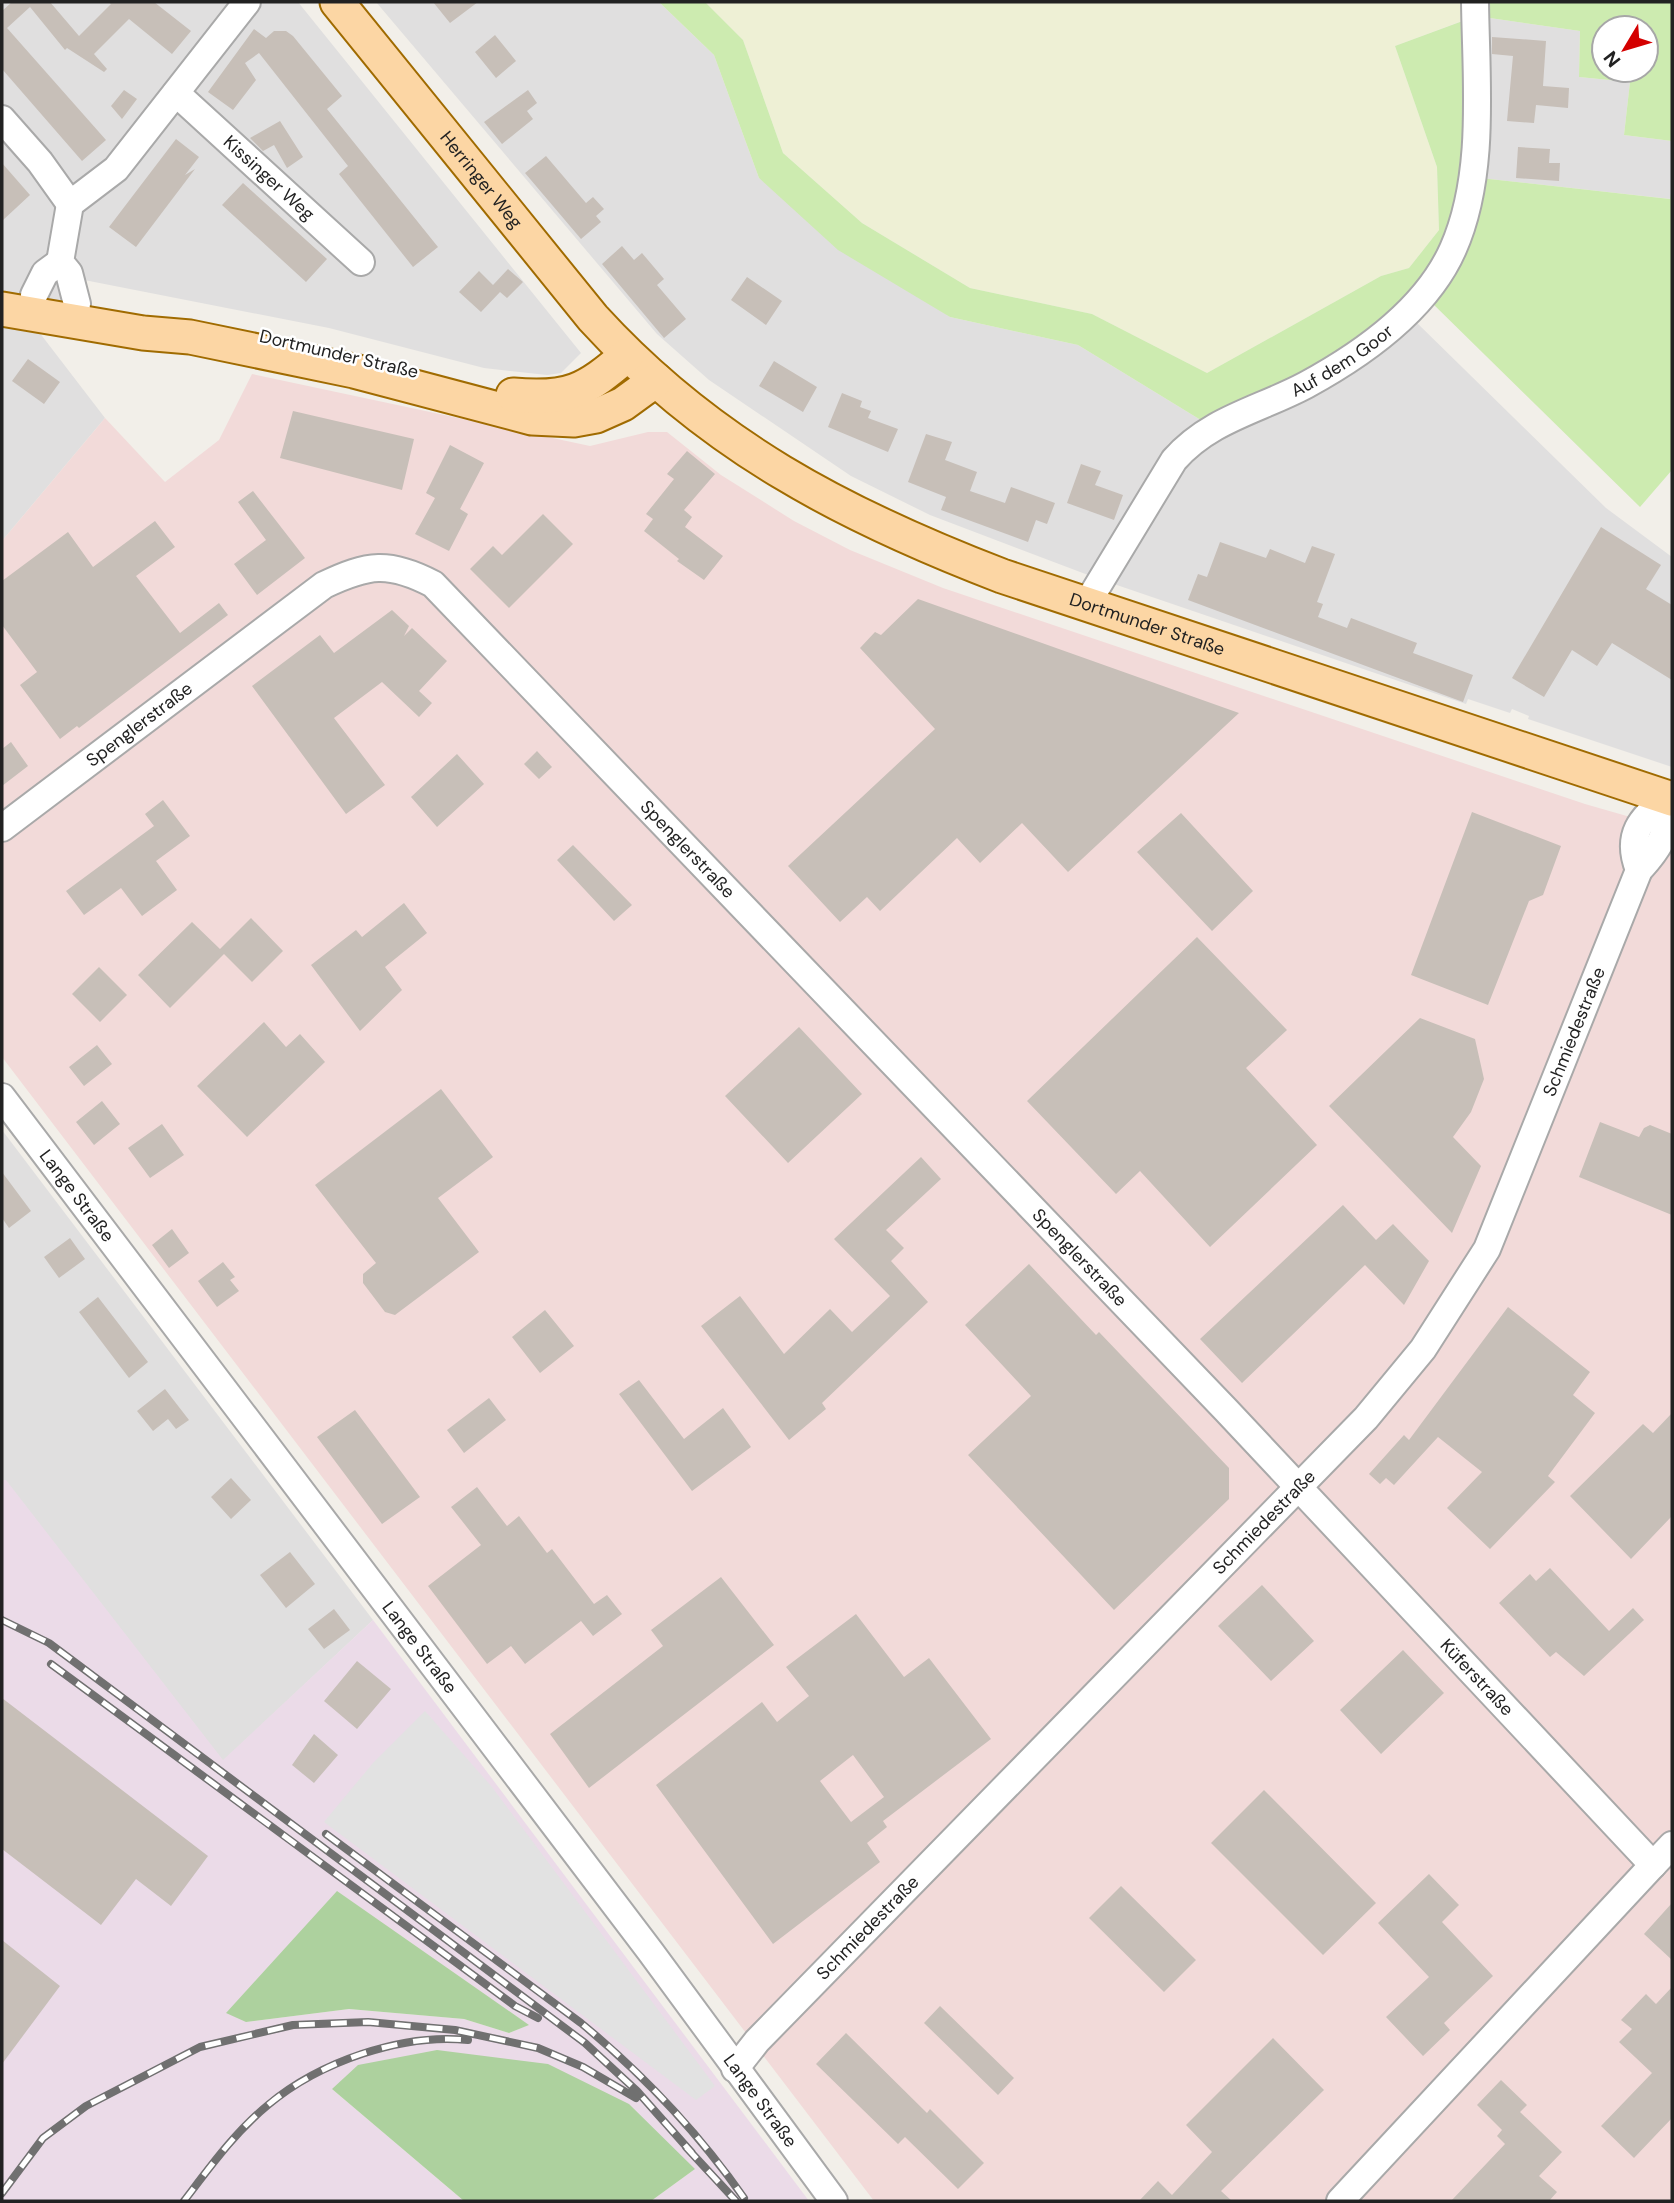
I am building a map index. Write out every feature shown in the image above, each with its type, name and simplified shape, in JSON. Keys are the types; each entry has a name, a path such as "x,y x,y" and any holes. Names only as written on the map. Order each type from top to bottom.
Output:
{"main road":[{"name":"Herringer Weg","path":"337,2 593,318 627,355"},
{"name":"Dortmunder Straße","path":"11,304 143,333 190,337 355,371 533,418 574,419 596,416 623,404 656,380"},
{"name":"Dortmunder Straße","path":"11,304 77,304 138,311 319,346 518,396 543,398 574,393 602,378 627,355 720,433 831,503 917,543 1086,605 1670,798"}],"street":[{"path":"11,304 60,262 70,204 116,169 247,2"},
{"name":"Auf dem Goor","path":"1086,605 1174,460 1191,440 1327,373 1409,311 1439,274 1453,249 1471,177 1475,136 1475,2"},
{"name":"Kissinger Weg","path":"176,93 361,262"},
{"path":"2,119 40,162 70,204"},
{"path":"60,262 69,273 77,304"},
{"name":"Spenglerstraße","path":"2,828 324,585 365,567 396,568 412,573 433,584 505,656 884,1057 1226,1410 1298,1489"},
{"name":"Schmiedestraße","path":"735,2068 757,2040 1366,1418 1423,1349 1488,1249 1639,870 1633,853 1635,837 1644,816 1670,798"},
{"name":"Lange Straße","path":"2,1097 642,1941 834,2201"},
{"name":"Küferstraße","path":"1298,1489 1653,1865"},
{"path":"1340,2201 1672,1845"}],"shaded area":[{"path":"2,2 298,2 581,353 561,373 547,375 484,368 329,328 74,278 39,332 105,418 2,541"},
{"path":"376,2 659,2 714,55 759,178 950,317 1078,345 1204,422 1185,431 1168,444 1096,578 930,515 851,476 709,380 657,334"},
{"path":"1483,17 1580,31 1579,77 1590,78 1590,84 1630,84 1624,135 1672,141 1671,199 1480,178"},
{"path":"1414,320 1606,508 1672,557 1672,767 1528,719 1529,716 1512,709 1510,713 1468,699 1466,704 1108,582 1178,462"},
{"path":"252,374 590,446 648,432 667,432 721,475 794,521 850,550 943,588 1585,804 1672,829 1672,2201 874,2201 2,1057 2,541 105,418 165,482 219,440"},
{"path":"2,1130 373,1620 223,1761 6,1481 2,1480"},
{"path":"2,1480 6,1480 223,1760 373,1620 809,2201 651,2201 695,2169 332,2089 464,2201 2,2201","holes":["338,1892 528,2025 509,2033 464,2019 349,2009 246,2022"]},
{"path":"425,1711 492,1787 715,2086 696,2100 324,1822 373,1763"}],"green space":[{"path":"659,2 705,2 743,40 783,153 862,223 970,288 1092,314 1207,373 1381,276 1409,268 1439,230 1437,167 1395,46 1468,19 1463,179 1443,255 1389,319 1311,368 1204,422 1078,345 950,317 838,250 759,178 714,55"},
{"path":"705,2 1471,2 1475,16 1395,46 1437,167 1439,230 1409,268 1381,276 1207,373 1092,314 970,288 862,223 783,153 743,40"},
{"path":"1482,2 1672,2 1672,141 1624,135 1630,84 1660,84 1660,14 1590,14 1590,78 1579,77 1580,31 1483,17"},
{"path":"1480,178 1670,199 1672,188 1672,470 1640,507 1431,302"},
{"path":"337,1891 529,2025 509,2033 464,2019 349,2009 246,2022 226,2013"},
{"path":"437,2050 548,2064 629,2104 695,2169 651,2201 464,2201 332,2089 358,2065"}],"building":[{"path":"12,2 50,2 79,36 111,4 108,2 154,2 191,31 172,54 129,19 94,54 107,69 104,72 67,48 65,50 30,7 7,28 106,140 82,161 2,69 2,11"},
{"path":"433,2 478,2 450,23"},
{"path":"254,29 266,38 274,31 286,31 293,36 342,96 327,109 438,247 413,267 339,174 348,166 259,53 245,63 256,80 233,110 208,92"},
{"path":"495,35 516,61 496,78 475,52"},
{"path":"1492,37 1546,41 1543,86 1569,88 1568,108 1536,105 1534,123 1507,121 1513,56 1492,54"},
{"path":"124,90 137,99 122,119 111,106"},
{"path":"528,90 537,103 527,111 533,119 502,144 484,122"},
{"path":"280,121 303,157 287,168 274,145 263,151 250,138"},
{"path":"176,139 199,157 185,175 195,169 136,247 109,227"},
{"path":"1518,147 1550,149 1549,163 1560,163 1559,181 1516,178"},
{"path":"546,156 586,203 593,197 604,209 596,216 601,222 581,239 525,173"},
{"path":"2,163 30,195 2,221"},
{"path":"243,183 327,259 306,282 222,205"},
{"path":"622,246 634,260 642,253 664,279 657,285 686,319 664,338 602,264"},
{"path":"508,269 523,282 507,298 500,292 481,312 459,292 479,271 493,285"},
{"path":"747,277 782,301 766,325 731,300"},
{"path":"28,359 60,382 44,404 12,381"},
{"path":"774,361 817,387 803,412 759,386"},
{"path":"842,393 862,401 860,407 871,411 868,418 898,429 888,452 828,427"},
{"path":"293,411 414,439 402,490 280,458"},
{"path":"926,434 952,442 945,460 977,472 970,491 1005,503 1011,487 1055,503 1047,524 1036,520 1028,542 941,510 946,497 908,482"},
{"path":"450,445 484,463 460,509 468,514 449,551 415,534 435,498 426,493"},
{"path":"687,451 715,474 684,510 692,517 685,527 723,556 704,580 677,561 679,559 644,531 653,519 646,514 674,479 667,474"},
{"path":"1081,464 1101,471 1095,485 1123,495 1114,520 1067,503"},
{"path":"253,491 305,558 257,595 234,564 266,540 238,502"},
{"path":"543,514 573,544 509,608 470,569 493,546 502,555"},
{"path":"155,521 175,547 136,576 180,633 219,603 228,615 79,728 77,726 60,739 20,685 37,672 2,625 2,581 68,532 93,567"},
{"path":"1601,527 1661,565 1646,589 1672,605 1672,680 1612,643 1597,666 1572,650 1544,697 1512,678"},
{"path":"1220,542 1266,558 1270,549 1305,563 1312,546 1335,554 1317,602 1323,604 1318,617 1347,628 1351,618 1417,643 1413,653 1473,675 1463,702 1188,600 1198,574 1207,577"},
{"path":"918,599 1239,713 1068,872 1022,823 980,863 957,838 880,911 867,897 840,922 788,866 935,729 860,648 875,632 881,635"},
{"path":"392,610 409,626 404,636 412,628 447,661 419,691 432,703 419,717 382,682 334,718 385,785 346,814 252,686 320,635 334,653"},
{"path":"11,742 28,766 2,786 2,749"},
{"path":"537,751 552,767 539,779 524,764"},
{"path":"457,754 484,784 437,827 411,797"},
{"path":"163,800 190,836 156,861 177,890 142,916 121,888 84,915 66,891 154,826 145,814"},
{"path":"1472,812 1561,846 1543,895 1529,901 1488,1005 1411,975"},
{"path":"1181,813 1253,891 1212,931 1137,852"},
{"path":"573,845 632,905 614,921 557,860"},
{"path":"404,903 427,933 385,967 402,990 360,1031 311,965 356,930 362,937"},
{"path":"251,918 283,951 252,982 224,954 170,1008 138,975 192,922 220,949"},
{"path":"1197,937 1287,1030 1246,1068 1317,1145 1210,1247 1140,1171 1116,1194 1027,1101"},
{"path":"99,967 127,995 100,1022 72,994"},
{"path":"1420,1018 1475,1039 1484,1079 1471,1112 1453,1137 1481,1166 1452,1233 1329,1106"},
{"path":"264,1022 286,1047 300,1034 325,1062 247,1137 197,1086"},
{"path":"799,1027 862,1094 788,1163 725,1096"},
{"path":"97,1045 112,1064 84,1086 69,1067"},
{"path":"441,1089 493,1157 438,1198 479,1252 395,1315 385,1312 363,1283 363,1274 376,1263 315,1185"},
{"path":"102,1101 120,1124 94,1145 76,1122"},
{"path":"1600,1122 1639,1137 1644,1128 1650,1125 1672,1134 1672,1215 1579,1177"},
{"path":"162,1124 184,1155 150,1178 128,1148"},
{"path":"921,1157 941,1179 886,1230 904,1248 891,1261 928,1302 822,1403 826,1409 789,1440 701,1326 740,1296 784,1354 830,1309 852,1332 890,1296 834,1239"},
{"path":"2,1172 31,1211 9,1228 2,1218"},
{"path":"1343,1205 1376,1240 1393,1224 1429,1261 1404,1305 1365,1265 1242,1383 1200,1339"},
{"path":"172,1229 189,1253 169,1268 152,1245"},
{"path":"70,1238 85,1259 59,1278 44,1257"},
{"path":"223,1262 235,1277 230,1280 239,1291 217,1307 198,1281"},
{"path":"1029,1264 1096,1335 1099,1332 1229,1468 1229,1499 1114,1610 968,1455 1031,1396 965,1325"},
{"path":"98,1297 148,1362 129,1378 79,1312"},
{"path":"1508,1307 1590,1372 1573,1395 1595,1413 1548,1476 1555,1482 1490,1549 1447,1508 1482,1472 1438,1437 1394,1485 1386,1478 1380,1484 1369,1474 1404,1435 1409,1440"},
{"path":"545,1310 574,1346 540,1373 512,1337"},
{"path":"639,1380 684,1439 723,1408 751,1447 692,1491 619,1394"},
{"path":"165,1389 189,1420 176,1429 168,1419 153,1431 137,1411"},
{"path":"489,1398 506,1420 464,1453 447,1430"},
{"path":"355,1410 420,1497 382,1524 317,1437"},
{"path":"1672,1413 1672,1516 1631,1559 1570,1496 1643,1424 1653,1433"},
{"path":"231,1478 251,1500 231,1519 211,1497"},
{"path":"477,1487 507,1526 519,1516 547,1553 552,1549 594,1604 607,1595 622,1614 593,1636 581,1621 525,1664 511,1646 487,1664 428,1586 481,1545 451,1507"},
{"path":"290,1552 315,1584 286,1608 260,1575"},
{"path":"1550,1568 1609,1631 1633,1608 1644,1620 1584,1676 1556,1652 1550,1657 1499,1603 1530,1574 1536,1581"},
{"path":"721,1577 774,1645 589,1788 550,1734 663,1646 651,1630"},
{"path":"1262,1585 1314,1641 1271,1681 1218,1626"},
{"path":"334,1609 350,1630 324,1649 308,1629"},
{"path":"856,1614 904,1677 929,1658 991,1739 883,1821 887,1827 867,1843 880,1862 773,1944 656,1785 762,1702 777,1722 809,1696 786,1667","holes":["853,1755 884,1797 851,1822 820,1781"]},
{"path":"1403,1650 1444,1693 1381,1754 1340,1710"},
{"path":"357,1661 391,1689 357,1729 324,1701"},
{"path":"2,1698 208,1856 171,1906 136,1879 101,1925 2,1849"},
{"path":"314,1734 338,1755 314,1783 292,1765"},
{"path":"1264,1790 1376,1903 1323,1955 1211,1843"},
{"path":"1429,1874 1459,1905 1442,1922 1493,1976 1444,2023 1450,2030 1423,2056 1386,2017 1429,1977 1378,1923"},
{"path":"1121,1886 1196,1960 1164,1992 1089,1918"},
{"path":"1672,1903 1672,1960 1644,1934"},
{"path":"2,1940 60,1986 2,2064"},
{"path":"1672,1987 1672,2118 1634,2158 1601,2126 1652,2073 1619,2042 1632,2029 1621,2020 1646,1994 1656,2004"},
{"path":"940,2006 1014,2078 998,2095 924,2023"},
{"path":"846,2033 927,2113 930,2109 984,2163 958,2189 905,2137 898,2144 816,2064"},
{"path":"1273,2038 1324,2090 1221,2191 1232,2201 1139,2201 1158,2181 1172,2195 1212,2152 1186,2125"},
{"path":"1501,2080 1527,2105 1520,2112 1562,2152 1539,2176 1557,2192 1549,2201 1451,2201 1505,2144 1497,2136 1502,2130 1477,2105"}],"railway":[{"path":"2,1620 49,1643 585,2043 637,2091 692,2153"},
{"path":"51,1664 515,2006 538,2018"},
{"path":"326,1834 581,2023 604,2043 648,2084 688,2127 744,2198"},
{"path":"2,2193 43,2138 86,2106 200,2047 293,2025 368,2022 455,2030 538,2048 583,2067 636,2098"},
{"path":"184,2201 223,2150 245,2127 268,2105 311,2076 336,2064 389,2046 416,2041 468,2040"},
{"path":"686,2147 736,2201"}]}
